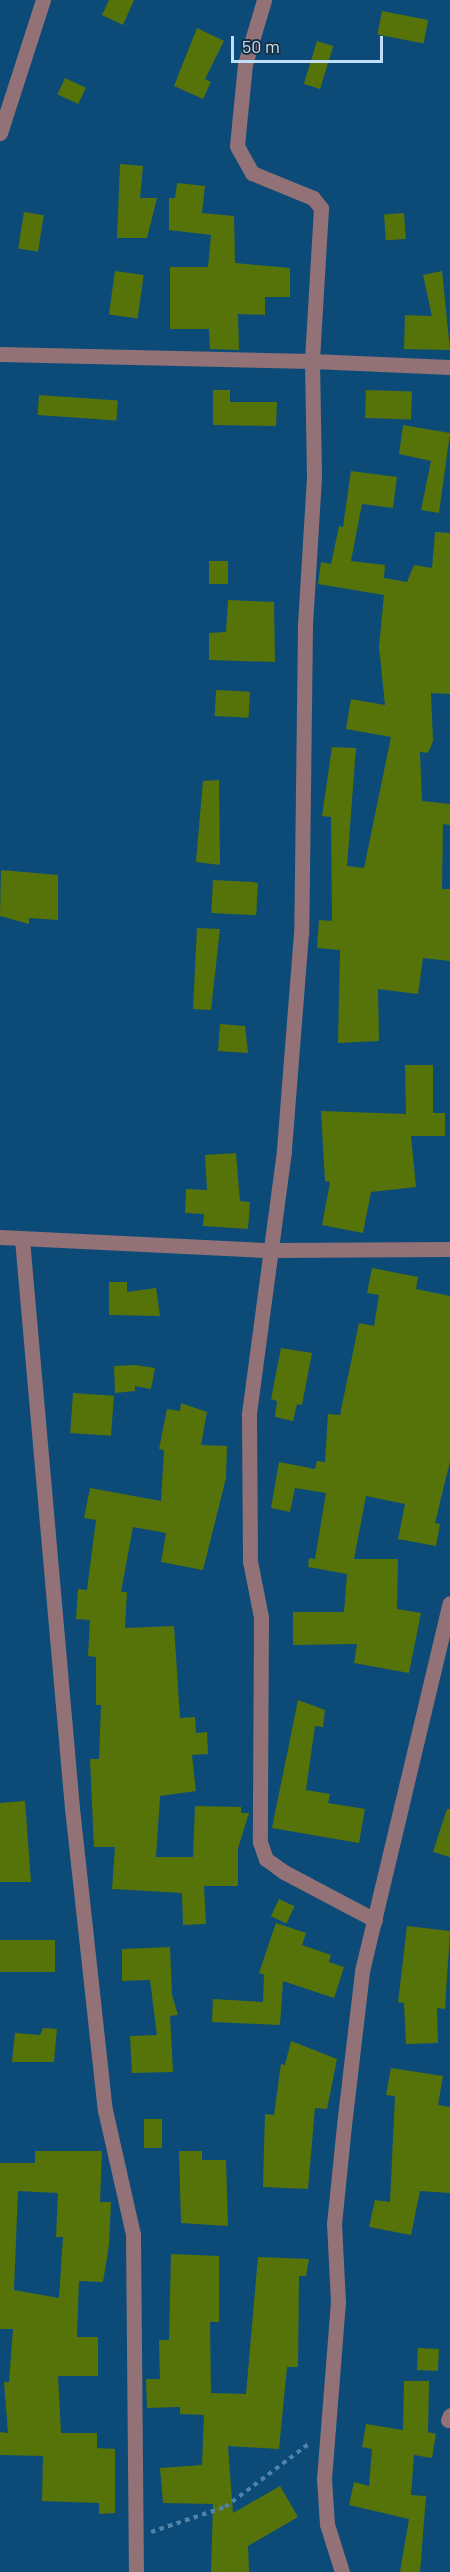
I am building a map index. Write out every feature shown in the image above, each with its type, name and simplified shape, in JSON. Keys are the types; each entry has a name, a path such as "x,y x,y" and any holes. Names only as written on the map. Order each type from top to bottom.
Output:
{"street":[{"path":"0,133 43,0"},
{"path":"264,0 245,64 237,147 252,173 313,198 321,208 312,362 314,477 305,626 301,933 284,1151 249,1415 250,1561 262,1639 260,1842 266,1859 284,1872 375,1920"},
{"path":"0,354 450,367"},
{"path":"0,1237 270,1250 450,1249"},
{"path":"22,1239 72,1808 105,2110 133,2234 136,2572"},
{"path":"342,2572 327,2523 324,2479 338,2302 334,2224 362,1971 450,1603"}],"path":[{"path":"135,2538 225,2506 316,2439 329,2419"}],"building":[{"path":"109,0 134,0 123,25 102,15"},
{"path":"382,11 428,20 424,44 377,35"},
{"path":"197,28 224,41 205,79 211,82 203,99 174,86"},
{"path":"317,41 333,46 320,89 304,84"},
{"path":"65,78 86,88 78,104 57,94"},
{"path":"120,164 143,166 140,198 157,198 147,238 117,238"},
{"path":"177,183 205,186 202,213 234,216 235,263 290,268 290,297 265,297 265,315 238,314 239,350 210,349 209,329 170,329 170,267 208,267 211,235 169,230 169,198 175,198"},
{"path":"24,212 44,215 38,252 18,249"},
{"path":"404,213 406,239 386,240 384,214"},
{"path":"115,271 144,275 138,319 109,315"},
{"path":"442,271 450,350 404,349 405,315 432,316 423,275"},
{"path":"213,390 230,390 230,402 277,402 276,426 213,425"},
{"path":"366,390 412,392 411,420 365,418"},
{"path":"39,395 118,401 116,420 38,415"},
{"path":"403,425 450,433 439,513 421,510 431,461 399,454"},
{"path":"351,471 397,477 393,508 362,504 351,561 385,565 384,578 407,582 414,565 432,568 435,532 450,533 450,694 431,693 433,741 428,753 420,752 422,801 450,804 450,825 443,824 442,889 450,889 450,961 423,958 418,994 378,989 379,1041 338,1043 340,950 317,948 319,920 332,921 331,817 322,816 332,747 356,748 347,866 364,868 391,737 346,729 351,699 385,705 379,647 384,595 318,584 321,562 331,564 339,526 343,527"},
{"path":"209,561 228,561 228,584 209,584"},
{"path":"228,600 274,602 275,662 209,660 209,633 226,632"},
{"path":"216,690 250,692 249,718 215,716"},
{"path":"219,780 220,865 196,862 203,781"},
{"path":"1,870 58,875 58,920 29,918 29,924 0,916"},
{"path":"213,880 258,882 256,915 211,913"},
{"path":"197,928 220,929 211,1010 193,1009"},
{"path":"220,1024 245,1026 248,1053 218,1051"},
{"path":"405,1065 433,1065 433,1113 445,1113 445,1136 411,1136 416,1187 371,1192 363,1233 322,1225 330,1182 325,1181 321,1111 406,1114"},
{"path":"236,1153 240,1201 250,1202 248,1229 203,1226 204,1214 185,1213 186,1189 207,1190 205,1155"},
{"path":"372,1268 418,1277 416,1289 450,1296 450,1461 435,1523 440,1524 436,1546 398,1539 405,1504 366,1496 354,1559 398,1559 397,1609 421,1613 409,1673 354,1663 357,1644 293,1645 293,1612 344,1612 347,1574 308,1567 309,1558 315,1559 326,1493 295,1488 290,1512 271,1508 279,1462 315,1469 317,1461 325,1462 328,1414 340,1415 359,1323 374,1326 379,1295 367,1293"},
{"path":"109,1282 127,1282 127,1292 156,1288 160,1316 109,1315"},
{"path":"281,1348 312,1353 302,1405 297,1404 293,1421 275,1417 277,1401 271,1399"},
{"path":"135,1365 155,1368 151,1389 135,1386 135,1391 115,1393 114,1366"},
{"path":"73,1393 114,1396 111,1436 70,1433"},
{"path":"181,1403 207,1412 201,1445 227,1446 226,1478 203,1570 161,1562 166,1533 133,1527 121,1592 127,1592 125,1628 174,1626 180,1718 195,1717 196,1733 207,1732 208,1754 192,1755 196,1791 160,1796 156,1857 193,1857 195,1806 241,1807 241,1813 249,1813 238,1848 238,1886 204,1886 206,1924 183,1925 182,1893 112,1889 115,1847 94,1847 90,1759 99,1759 101,1705 96,1705 96,1657 88,1656 90,1620 76,1619 78,1589 87,1590 96,1520 84,1518 90,1488 161,1501 164,1450 159,1449 167,1409 180,1411"},
{"path":"298,1700 325,1710 323,1727 315,1726 306,1790 330,1794 328,1803 365,1809 359,1843 272,1828"},
{"path":"25,1801 31,1882 0,1882 0,1803"},
{"path":"447,1809 450,1809 450,1857 433,1852"},
{"path":"279,1899 294,1906 286,1923 271,1916"},
{"path":"276,1923 306,1933 302,1945 331,1955 329,1962 344,1967 334,1998 283,1981 280,2025 212,2022 213,1999 263,2002 264,1975 259,1973"},
{"path":"407,1926 450,1931 445,2009 437,2008 438,2043 406,2044 404,2003 398,2002"},
{"path":"0,1940 55,1940 55,1972 0,1972"},
{"path":"170,1947 172,1995 178,2015 170,2016 173,2072 132,2073 130,2036 157,2035 150,1980 122,1981 122,1949"},
{"path":"43,2028 57,2029 54,2062 12,2062 15,2033 40,2035"},
{"path":"291,2041 337,2059 327,2109 315,2108 308,2189 263,2187 265,2114 274,2115 281,2064 285,2065"},
{"path":"391,2068 443,2076 438,2105 450,2107 450,2193 420,2191 411,2235 369,2227 375,2200 390,2202 395,2096 386,2095"},
{"path":"144,2119 162,2119 162,2148 144,2148"},
{"path":"35,2151 102,2151 100,2202 111,2202 109,2245 103,2282 79,2281 77,2337 98,2337 98,2376 58,2376 61,2433 97,2433 97,2448 115,2449 115,2513 99,2514 99,2503 42,2501 43,2456 0,2455 0,2432 8,2433 4,2382 9,2382 13,2329 0,2329 0,2163 35,2163","holes":["18,2191 58,2193 56,2237 63,2237 59,2298 14,2290"]},
{"path":"179,2151 202,2151 202,2160 226,2160 228,2226 181,2223"},
{"path":"171,2254 219,2256 219,2322 210,2322 211,2393 246,2394 258,2257 309,2259 306,2276 299,2276 298,2367 287,2367 279,2449 228,2446 233,2513 280,2486 298,2517 248,2546 249,2572 211,2572 213,2504 163,2503 160,2468 202,2465 204,2415 180,2414 180,2407 147,2408 146,2379 160,2379 159,2340 169,2340"},
{"path":"418,2348 439,2349 438,2371 417,2370"},
{"path":"404,2381 429,2381 428,2432 436,2434 432,2458 414,2455 411,2495 426,2496 420,2572 400,2572 409,2519 349,2505 354,2482 369,2486 372,2449 362,2447 366,2424 403,2430"}]}
